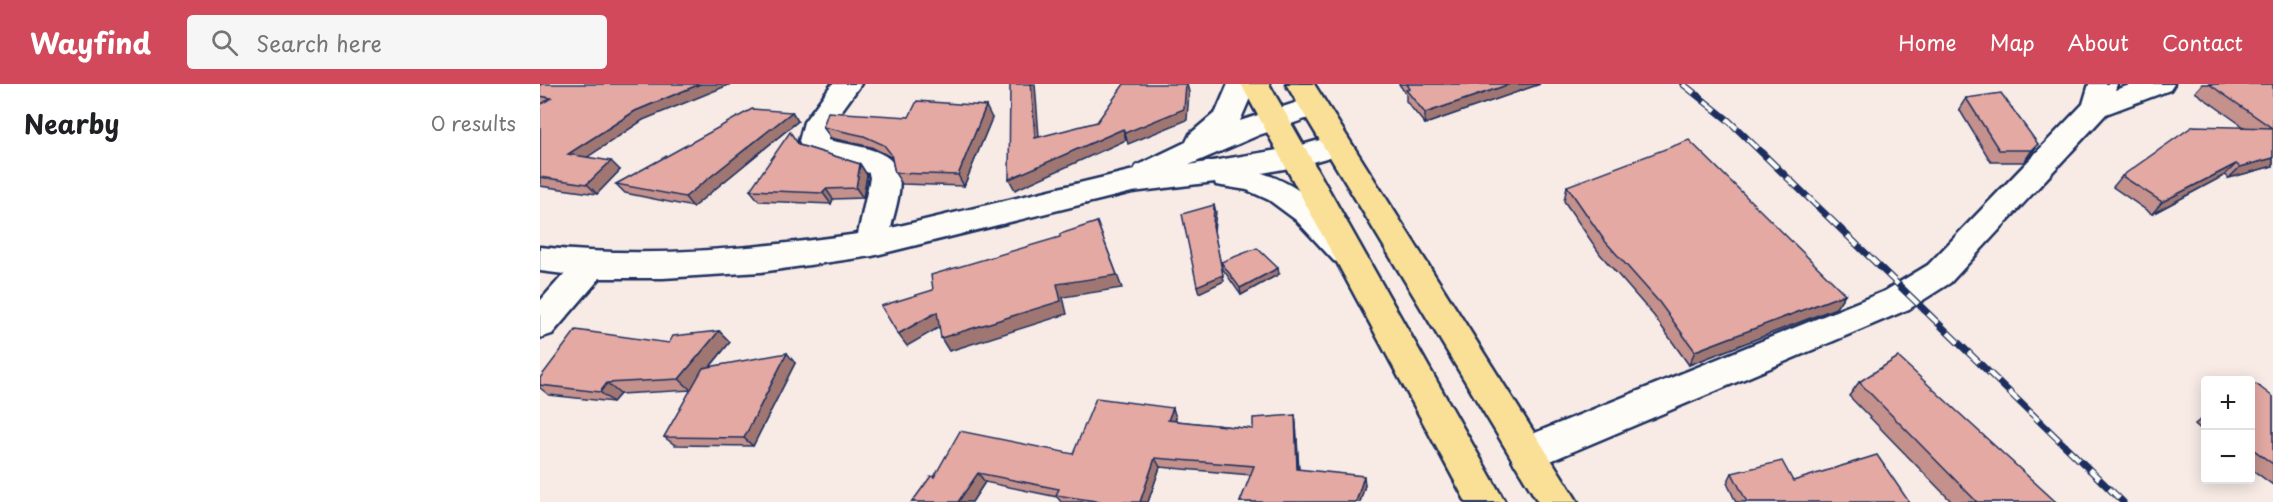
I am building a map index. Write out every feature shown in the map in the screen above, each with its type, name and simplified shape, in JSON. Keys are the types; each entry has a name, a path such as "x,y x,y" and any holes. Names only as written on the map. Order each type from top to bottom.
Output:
{"main road":[{"path":"1255,84 1486,502"},
{"path":"1306,95 1559,502"}],"street":[{"path":"847,84 818,122 813,141 817,147 874,162 882,168 885,178 872,244"},
{"path":"1187,164 1228,117 1242,84"},
{"path":"1528,453 1897,300 1939,274 2099,95 2160,84"},
{"path":"540,259 592,266 663,266 761,260 872,244 1132,181 1187,164 1272,118 1306,95"},
{"path":"1187,164 1295,157 1337,145"},
{"path":"1187,164 1269,184 1295,200 1347,254"},
{"path":"540,324 592,266"}],"building":[{"path":"540,84 700,84 635,111 568,154 611,161 587,184 540,177 540,105 551,98 540,96"},
{"path":"1010,84 1031,84 1035,138 1097,122 1124,84 1186,84 1184,109 1125,133 1123,129 1009,179"},
{"path":"1407,84 1510,84 1425,113 1406,90 1410,89"},
{"path":"2209,84 2273,84 2273,158 2240,167 2236,164 2162,202 2122,176 2193,126 2272,128"},
{"path":"2001,93 2038,144 2032,150 1999,150 1966,98"},
{"path":"917,101 986,106 958,175 895,173 891,154 884,145 864,136 823,127 828,112 909,117"},
{"path":"752,109 792,112 685,197 616,184"},
{"path":"790,132 799,145 860,164 856,188 826,189 823,193 750,190"},
{"path":"1689,140 1845,294 1695,351 1659,302 1604,240 1567,186"},
{"path":"1214,205 1213,226 1223,275 1197,286 1182,214"},
{"path":"1097,222 1117,275 1057,284 1061,301 941,338 937,312 898,334 881,306 933,290 931,275 1060,237 1060,234"},
{"path":"1257,248 1278,268 1240,288 1221,262"},
{"path":"576,330 669,343 673,336 719,331 679,379 607,383 600,392 540,385 540,378"},
{"path":"787,353 744,438 664,437 703,368"},
{"path":"1898,357 2056,502 1977,502 1859,382"},
{"path":"2255,384 2273,397 2273,464 2255,451"},
{"path":"1096,398 1173,408 1168,420 1253,429 1253,418 1295,415 1297,469 1364,476 1356,502 1240,502 1254,466 1155,458 1140,502 1095,502 1056,495 1059,489 978,473 958,502 912,502 931,476 934,477 960,431 1073,454"},
{"path":"1877,455 1909,502 1747,502 1732,473 1782,461 1793,481"}],"railway":[{"path":"1683,84 1728,120 2123,502"}]}
